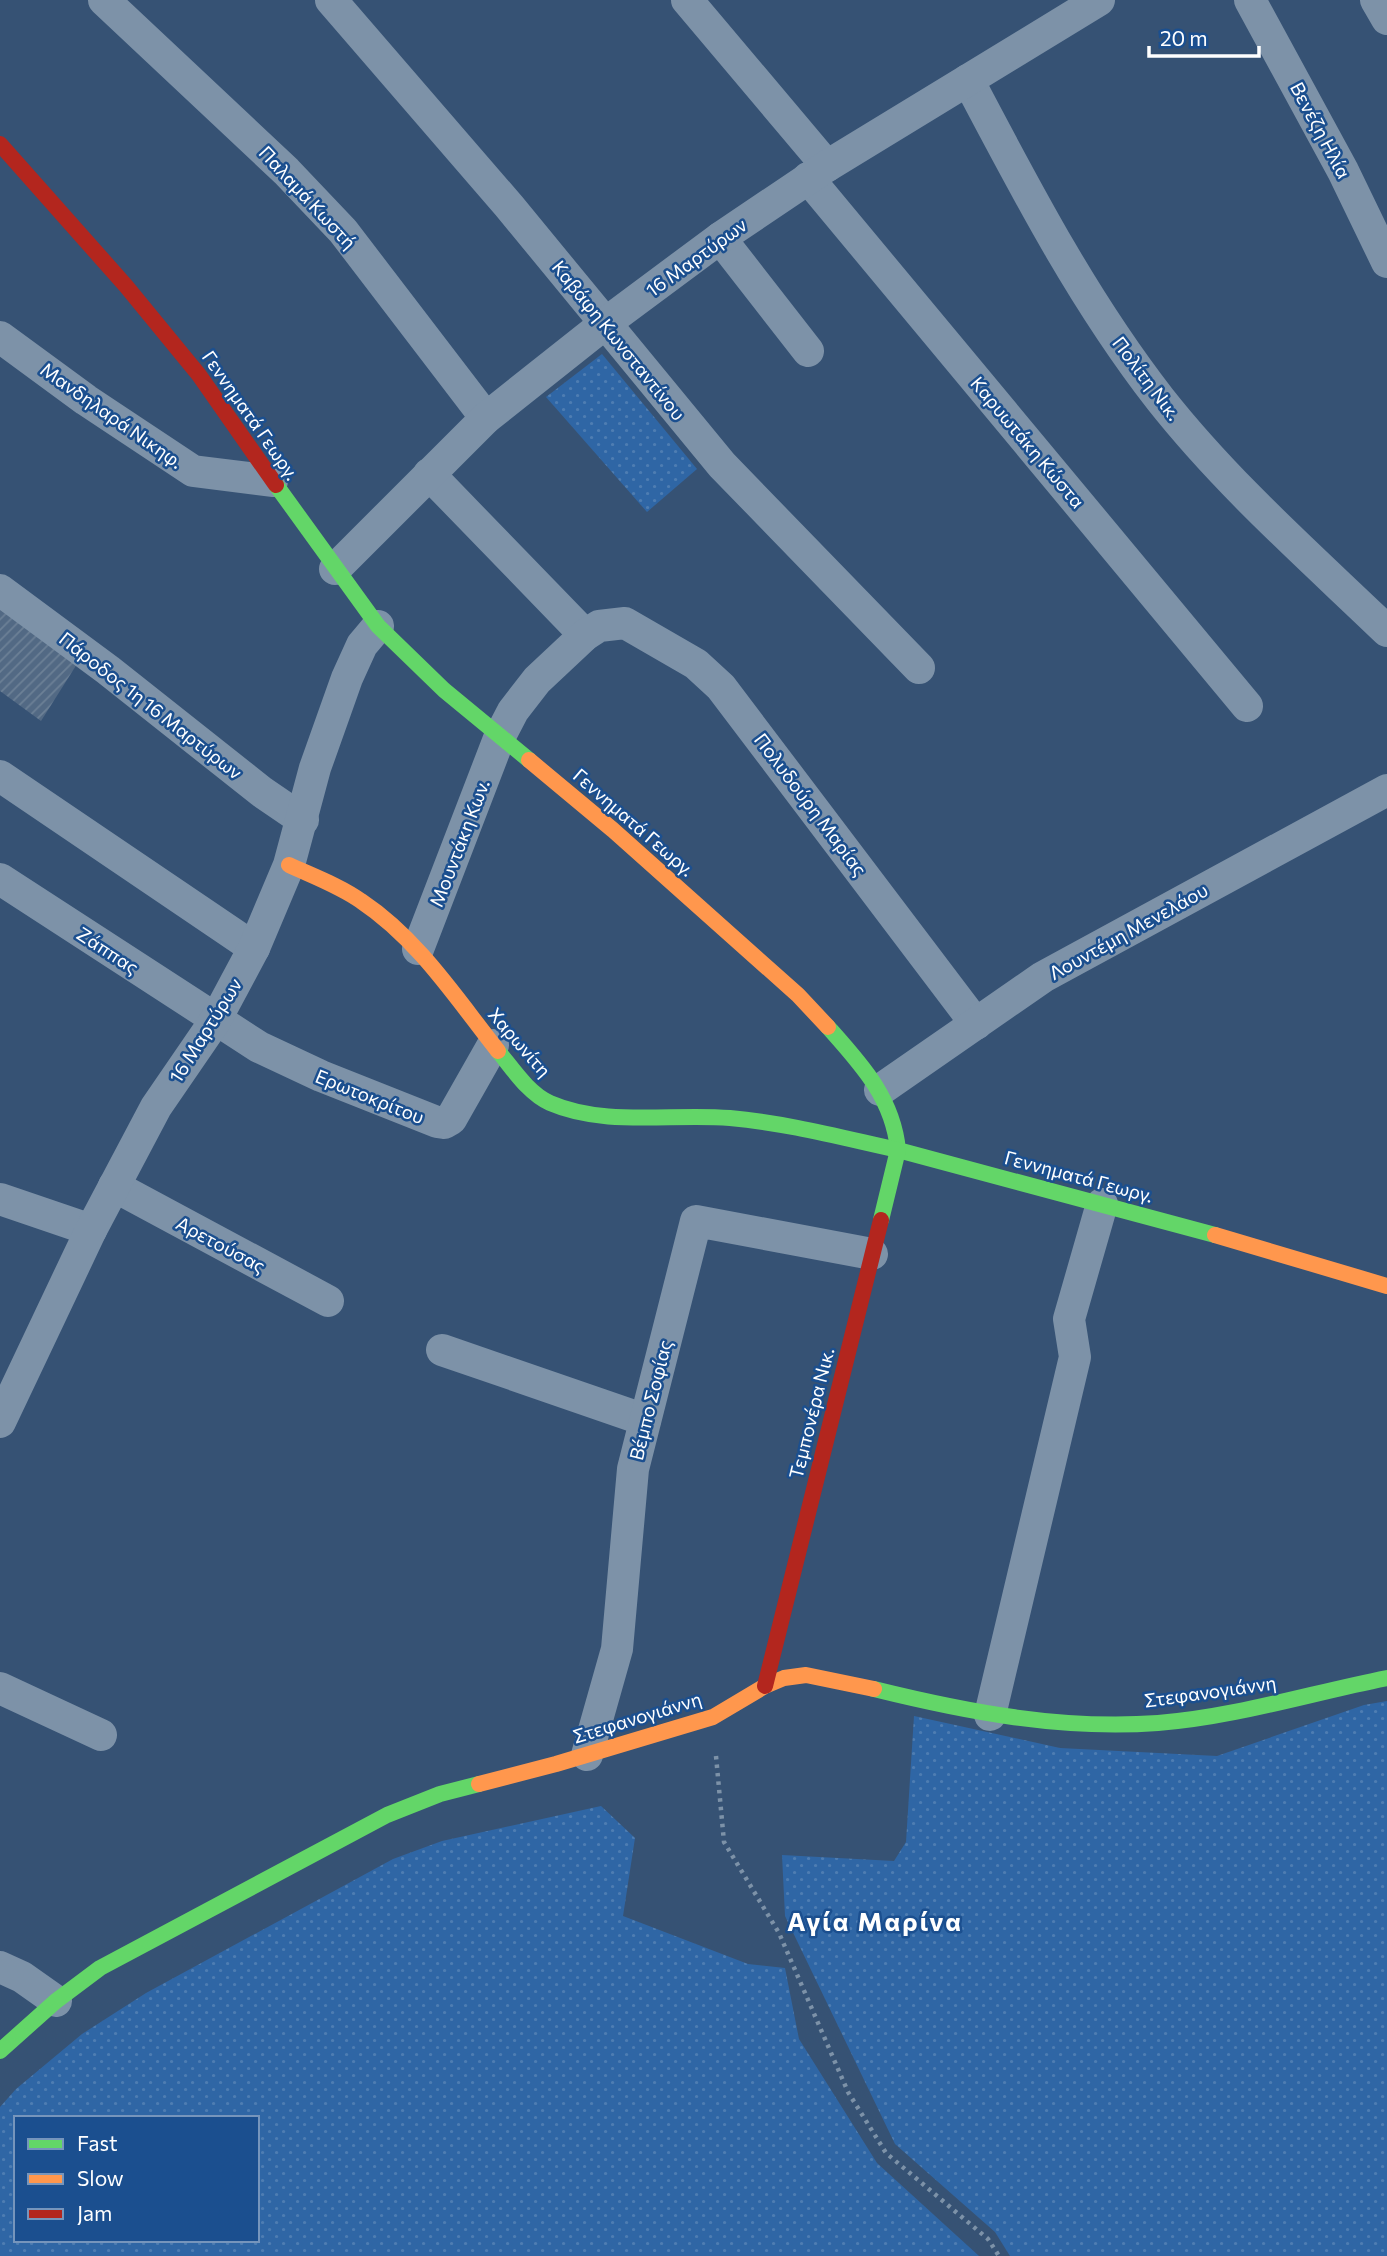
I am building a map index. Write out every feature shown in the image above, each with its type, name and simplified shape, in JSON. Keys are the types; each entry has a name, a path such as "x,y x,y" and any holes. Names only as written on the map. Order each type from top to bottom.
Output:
{"street":[{"name":"Παλαμά Κωστή","path":"104,0 286,171 343,231 486,418"},
{"name":"Καβάφη Κωνσταντίνου","path":"331,0 607,322 659,391 722,465 919,668"},
{"name":"Καρυωτάκη Κώστα","path":"687,0 818,172 1247,706"},
{"name":"16 Μαρτύρων","path":"335,569 486,418 607,322 720,238 818,172 1099,0"},
{"name":"Βενέζη Ηλία","path":"1250,0 1343,171 1387,262"},
{"path":"1376,0 1387,19"},
{"name":"Πολίτη Νικ.","path":"968,80 1065,261 1159,397 1231,481 1387,631"},
{"name":"Γεννηματά Γεωργ.","path":"0,144 126,286 200,376 272,481 378,626 444,690 613,830 775,972 832,1031 880,1090 896,1129 898,1150 1203,1231 1387,1286"},
{"path":"720,238 808,351"},
{"name":"Μανδηλαρά Νικηφ.","path":"0,337 86,400 193,471 272,481"},
{"path":"429,474 599,630"},
{"name":"Πάροδος 1η 16 Μαρτύρων","path":"0,590 108,670 262,792 303,820"},
{"name":"Πολυδούρη Μαρίας","path":"599,630 625,623 696,664 721,687 976,1024"},
{"name":"16 Μαρτύρων","path":"0,1422 91,1230 156,1107 215,1021 254,948 289,865 319,757 347,678 362,645 378,626"},
{"name":"Μουντάκη Κων.","path":"418,949 500,736 522,697 537,680 599,630"},
{"path":"0,776 254,948"},
{"name":"Λουντέμη Μενελάου","path":"880,1090 1043,977 1387,790"},
{"name":"Χαρωνίτη","path":"289,865 359,899 393,925 418,949 522,1081 538,1096 552,1104 596,1113 732,1117 898,1150"},
{"name":"Ζάππας","path":"0,879 215,1021"},
{"name":"Ερωτοκρίτου","path":"215,1021 289,1063 388,1104 444,1123 451,1119 493,1045"},
{"name":"Τεμπονέρα Νικ.","path":"765,1686 898,1150"},
{"name":"Αρετούσας","path":"114,1186 328,1301"},
{"path":"0,1199 91,1230"},
{"path":"990,1715 1075,1357 1069,1320 1102,1203"},
{"name":"Βέμπο Σοφίας","path":"587,1755 617,1649 632,1469 696,1221 872,1254"},
{"path":"442,1350 645,1420"},
{"name":"Στεφανογιάννη","path":"0,2051 55,2001 100,1968 387,1815 440,1794 657,1736 713,1717 765,1686 784,1678 806,1675 990,1715 1092,1723 1158,1723 1228,1714 1387,1678"},
{"path":"0,1688 101,1735"},
{"path":"0,1967 22,1977 55,2001"}],"path":[{"path":"713,1717 724,1842 779,1933 848,2092 886,2153 988,2239 999,2256"}],"shaded area":[{"path":"602,354 697,469 647,512 546,397"},
{"path":"1387,1701 1387,2256 1010,2256 995,2232 895,2144 785,1916 782,1855 894,1861 906,1842 914,1716 1060,1748 1217,1756 1364,1705"},
{"path":"601,1806 635,1838 623,1916 748,1964 785,1968 799,2039 877,2163 979,2256 0,2256 0,2107 16,2089 82,2034 146,1993 393,1859 442,1841"}],"building":[{"path":"0,605 77,664 41,721 0,691"}],"traffic: fast":[{"path":"276,485 378,626 444,690 529,760"},
{"path":"828,1027 874,1083 890,1114 898,1150 1215,1235"},
{"path":"498,1051 521,1080 542,1099 571,1110 616,1117 751,1120 898,1150 881,1220"},
{"path":"874,1689 979,1712 1050,1721 1122,1724 1216,1716 1387,1678"},
{"path":"0,2051 56,2001 100,1968 387,1815 440,1794 479,1784"}],"traffic: slow":[{"path":"529,760 613,830 798,995 828,1027"},
{"path":"289,865 353,896 382,916 435,970 498,1051"},
{"path":"1215,1235 1387,1286"},
{"path":"479,1784 713,1717 765,1686 784,1678 806,1675 874,1689"}],"traffic: jam":[{"path":"0,144 126,286 199,375 276,485"},
{"path":"765,1686 881,1220"}],"district":[{"name":"Αγία Μαρίνα","path":"875,1920"}]}
